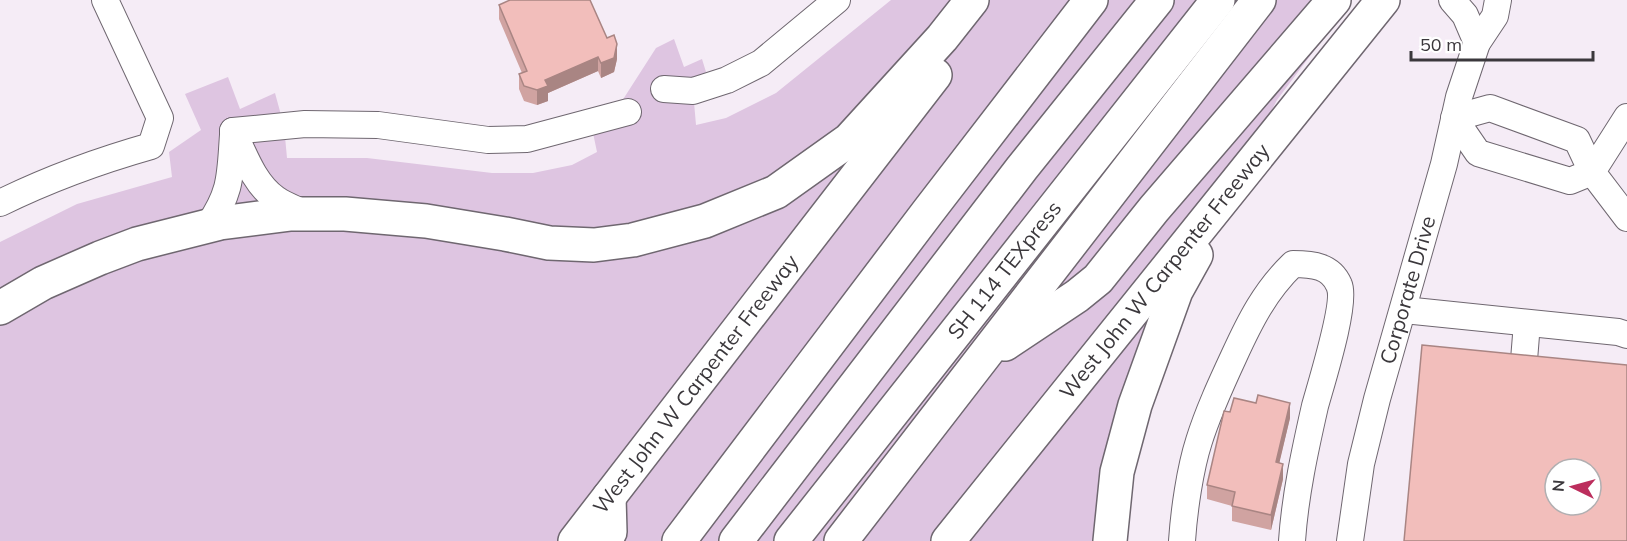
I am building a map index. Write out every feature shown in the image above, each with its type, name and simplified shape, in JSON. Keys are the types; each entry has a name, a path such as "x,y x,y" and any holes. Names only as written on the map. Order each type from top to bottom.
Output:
{"main road":[{"path":"0,308 43,283 137,244 207,226 291,214 345,214 426,221 549,243 594,245 633,240 705,221 776,192 849,140 942,38 972,0"},
{"name":"West John W Carpenter Freeway","path":"575,541 993,0"},
{"path":"679,541 1091,0"},
{"path":"1022,168 1128,0"},
{"path":"736,541 1022,168 1157,0"},
{"name":"SH 114 TEXpress","path":"791,541 1218,0"},
{"path":"841,541 1259,0"},
{"path":"981,361 1077,296 1098,279 1154,209 1334,0"},
{"name":"West John W Carpenter Freeway","path":"948,541 1253,158 1383,0"},
{"path":"1110,541 1117,472 1135,405 1176,291 1253,158"},
{"path":"604,541 610,531 609,497"}],"street":[{"path":"0,203 39,184 100,161 151,146 160,118 105,0"},
{"path":"664,89 693,91 727,80 761,63 837,0"},
{"path":"1452,0 1466,15 1477,42"},
{"name":"Corporate Drive","path":"1350,541 1361,464 1377,399 1404,310 1444,164 1454,118 1477,42 1495,16 1498,0"},
{"path":"1627,117 1592,172 1570,181 1478,153 1454,118 1490,108 1577,140 1592,172 1627,218"},
{"path":"233,131 305,124 378,125 488,140 527,139 628,112"},
{"path":"233,131 247,161 263,187 276,200 306,214"},
{"path":"207,226 219,209 229,186 233,131"},
{"path":"1182,541 1198,443 1251,319 1276,280 1293,264 1312,264 1332,272 1341,288 1338,319 1315,406 1294,508 1292,541"},
{"path":"1404,310 1618,332 1627,335"},
{"path":"1524,360 1527,323"}],"shaded area":[{"path":"891,0 1352,0 1277,100 1141,360 1097,541 0,541 0,242 77,204 172,177 169,152 201,130 185,94 228,77 240,109 275,93 284,126 287,158 367,158 492,173 533,173 572,165 597,152 593,133 613,115 656,48 674,39 684,67 702,59 706,72 697,78 693,91 696,125 726,118 776,93"}],"building":[{"path":"510,0 590,0 607,38 614,35 617,44 614,58 601,63 598,57 545,80 548,86 537,90 524,86 519,74 527,71 499,5"},
{"path":"1422,345 1627,365 1627,541 1404,541"},
{"path":"1258,395 1290,403 1276,462 1283,464 1271,515 1232,506 1235,492 1207,485 1224,411 1230,412 1234,398 1256,403"}]}
